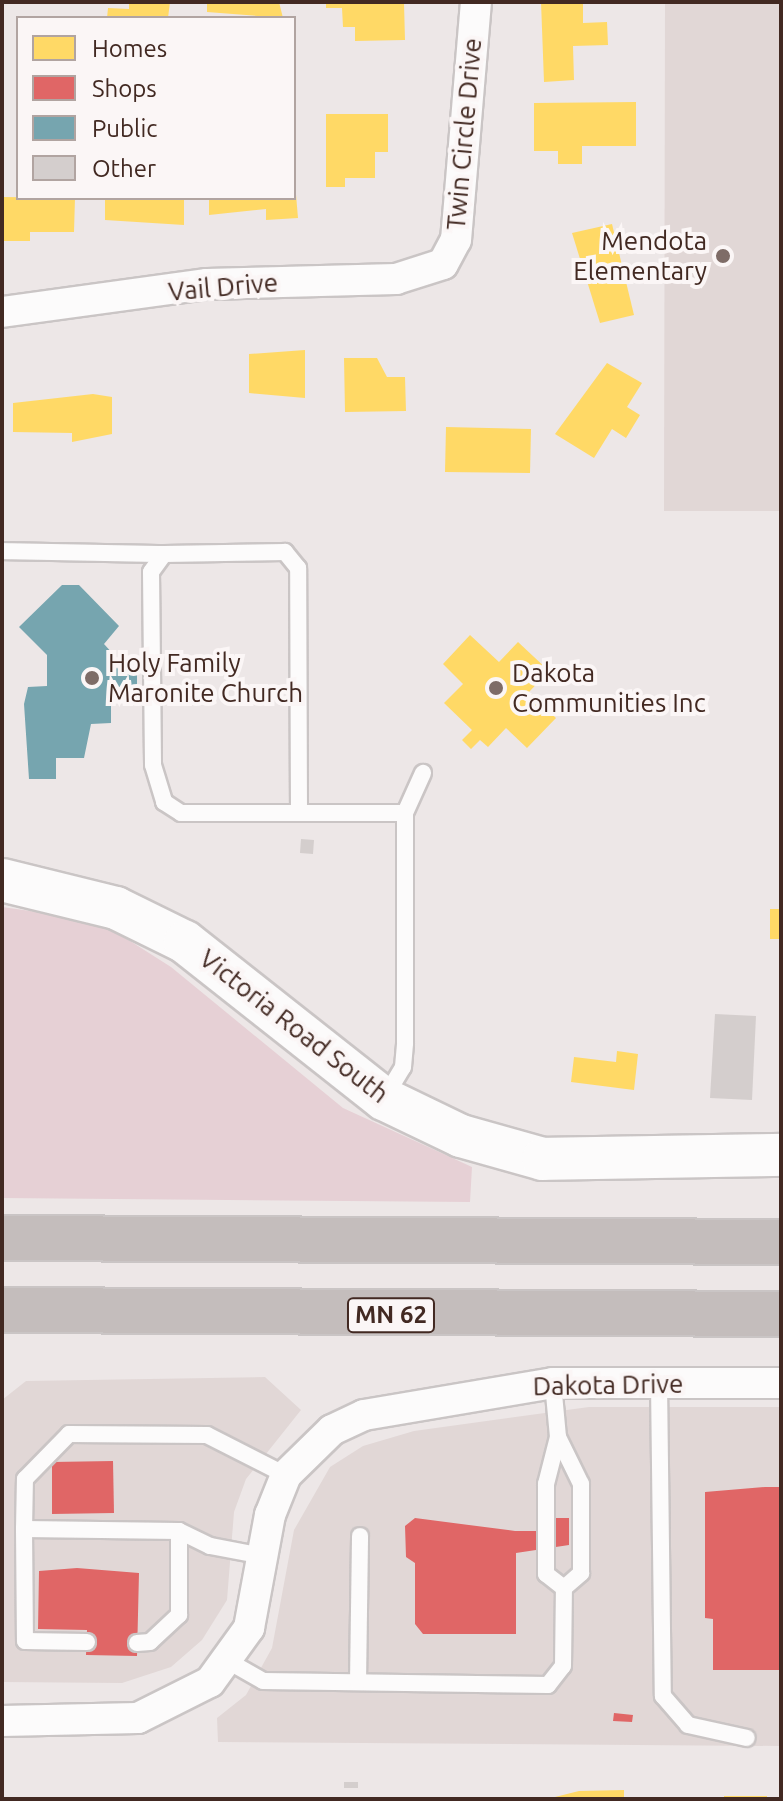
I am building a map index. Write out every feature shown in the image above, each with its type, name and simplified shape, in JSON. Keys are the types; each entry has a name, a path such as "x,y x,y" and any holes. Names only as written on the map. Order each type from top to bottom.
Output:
{"highway":[{"path":"2,1238 781,1242"},
{"name":"MN 62","path":"2,1310 781,1314"}],"street":[{"name":"Twin Circle Drive","path":"443,264 457,228 476,2"},
{"name":"Vail Drive","path":"2,312 207,284 396,279 443,264"},
{"name":"Victoria Road South","path":"2,880 116,908 185,942 384,1099 461,1136 543,1159 781,1155"},
{"name":"Dakota Drive","path":"286,1475 332,1430 435,1400 553,1383 781,1383"},
{"path":"2,1721 153,1715 188,1700 228,1661 252,1619 263,1556 286,1475"}],"lane":[{"path":"2,551 164,554 285,552 298,568 299,813"},
{"path":"164,554 151,572 155,787 181,813 405,813"},
{"path":"384,1099 403,1067 405,813 423,773"},
{"path":"553,1383 558,1437 546,1484 546,1574 564,1588"},
{"path":"659,1383 663,1696 688,1725 747,1738"},
{"path":"87,1642 25,1641 25,1479 69,1434 207,1435 286,1475"},
{"path":"228,1661 263,1681 548,1685 563,1666 564,1588 581,1573 581,1484 558,1437"},
{"path":"24,1529 179,1531 210,1546 263,1556"},
{"path":"137,1643 150,1642 179,1615 179,1531"},
{"path":"358,1682 360,1536"}],"shaded area":[{"name":"Mendota Elementary","path":"665,2 781,2 781,511 664,511"},
{"path":"2,907 73,917 116,932 171,967 343,1108 472,1167 470,1202 2,1198"},
{"path":"265,1377 301,1410 246,1479 234,1512 227,1600 202,1640 171,1667 122,1683 2,1682 2,1400 26,1381"},
{"path":"589,1407 781,1407 781,1746 218,1742 217,1718 246,1695 272,1648 294,1530 330,1467 363,1446 414,1431"}],"building: Homes":[{"path":"129,2 170,2 168,16 107,16 108,8 129,9"},
{"path":"207,2 279,2 282,16 258,16 207,12"},
{"path":"326,2 404,3 405,40 355,41 355,27 343,27 342,8 326,8"},
{"path":"541,2 583,2 583,23 607,22 608,45 573,46 574,80 544,82"},
{"path":"636,102 636,146 582,146 582,164 558,164 558,151 534,151 534,103"},
{"path":"326,114 388,114 388,152 375,152 375,178 345,178 345,187 326,187"},
{"path":"296,194 298,218 266,220 266,209 209,215 209,200 296,200"},
{"path":"3,197 16,197 16,200 75,200 74,232 30,232 30,241 2,241"},
{"path":"105,200 184,200 184,225 105,220"},
{"path":"612,224 634,315 600,323 572,233"},
{"path":"305,350 305,398 249,393 249,354"},
{"path":"344,358 377,358 387,377 405,377 406,411 345,412"},
{"path":"607,363 642,383 627,407 640,415 626,438 612,429 594,458 555,434"},
{"path":"93,394 112,397 112,434 72,442 72,433 13,432 13,403"},
{"path":"446,427 531,429 530,473 445,472"},
{"name":"Dakota Communities Inc","path":"470,635 499,662 518,642 549,671 529,692 556,718 527,748 506,728 488,747 480,740 471,749 462,740 472,730 444,703 463,684 443,664"},
{"path":"770,909 781,909 781,939 770,939"},
{"path":"617,1051 638,1054 634,1090 571,1082 574,1057 616,1062"},
{"path":"624,1790 624,1799 547,1799 579,1791"},
{"path":"724,1796 767,1796 767,1799 724,1799"}],"building: Shops":[{"path":"113,1461 114,1513 52,1514 52,1462"},
{"path":"781,1487 781,1670 713,1670 713,1619 705,1618 705,1492"},
{"path":"415,1518 515,1531 543,1531 543,1518 569,1518 569,1545 516,1553 516,1634 423,1634 415,1624 415,1563 406,1557 405,1526"},
{"path":"77,1568 139,1573 137,1656 86,1655 87,1630 38,1629 39,1571"},
{"path":"614,1713 633,1715 632,1722 613,1721"}],"building: Public":[{"name":"Holy Family Maronite Church","path":"62,585 79,585 119,626 104,644 114,655 109,668 137,669 137,687 111,687 111,723 91,724 84,758 56,758 56,779 29,779 24,704 28,687 47,686 47,655 19,627"}],"building: Other":[{"path":"301,839 314,840 313,854 300,853"},
{"path":"715,1014 756,1016 752,1100 710,1098"},
{"path":"344,1782 358,1782 358,1788 344,1788"}],"place":[{"name":"Mendota Elementary","path":"723,256"},
{"name":"Holy Family Maronite Church","path":"92,678"},
{"name":"Dakota Communities Inc","path":"496,688"}]}
